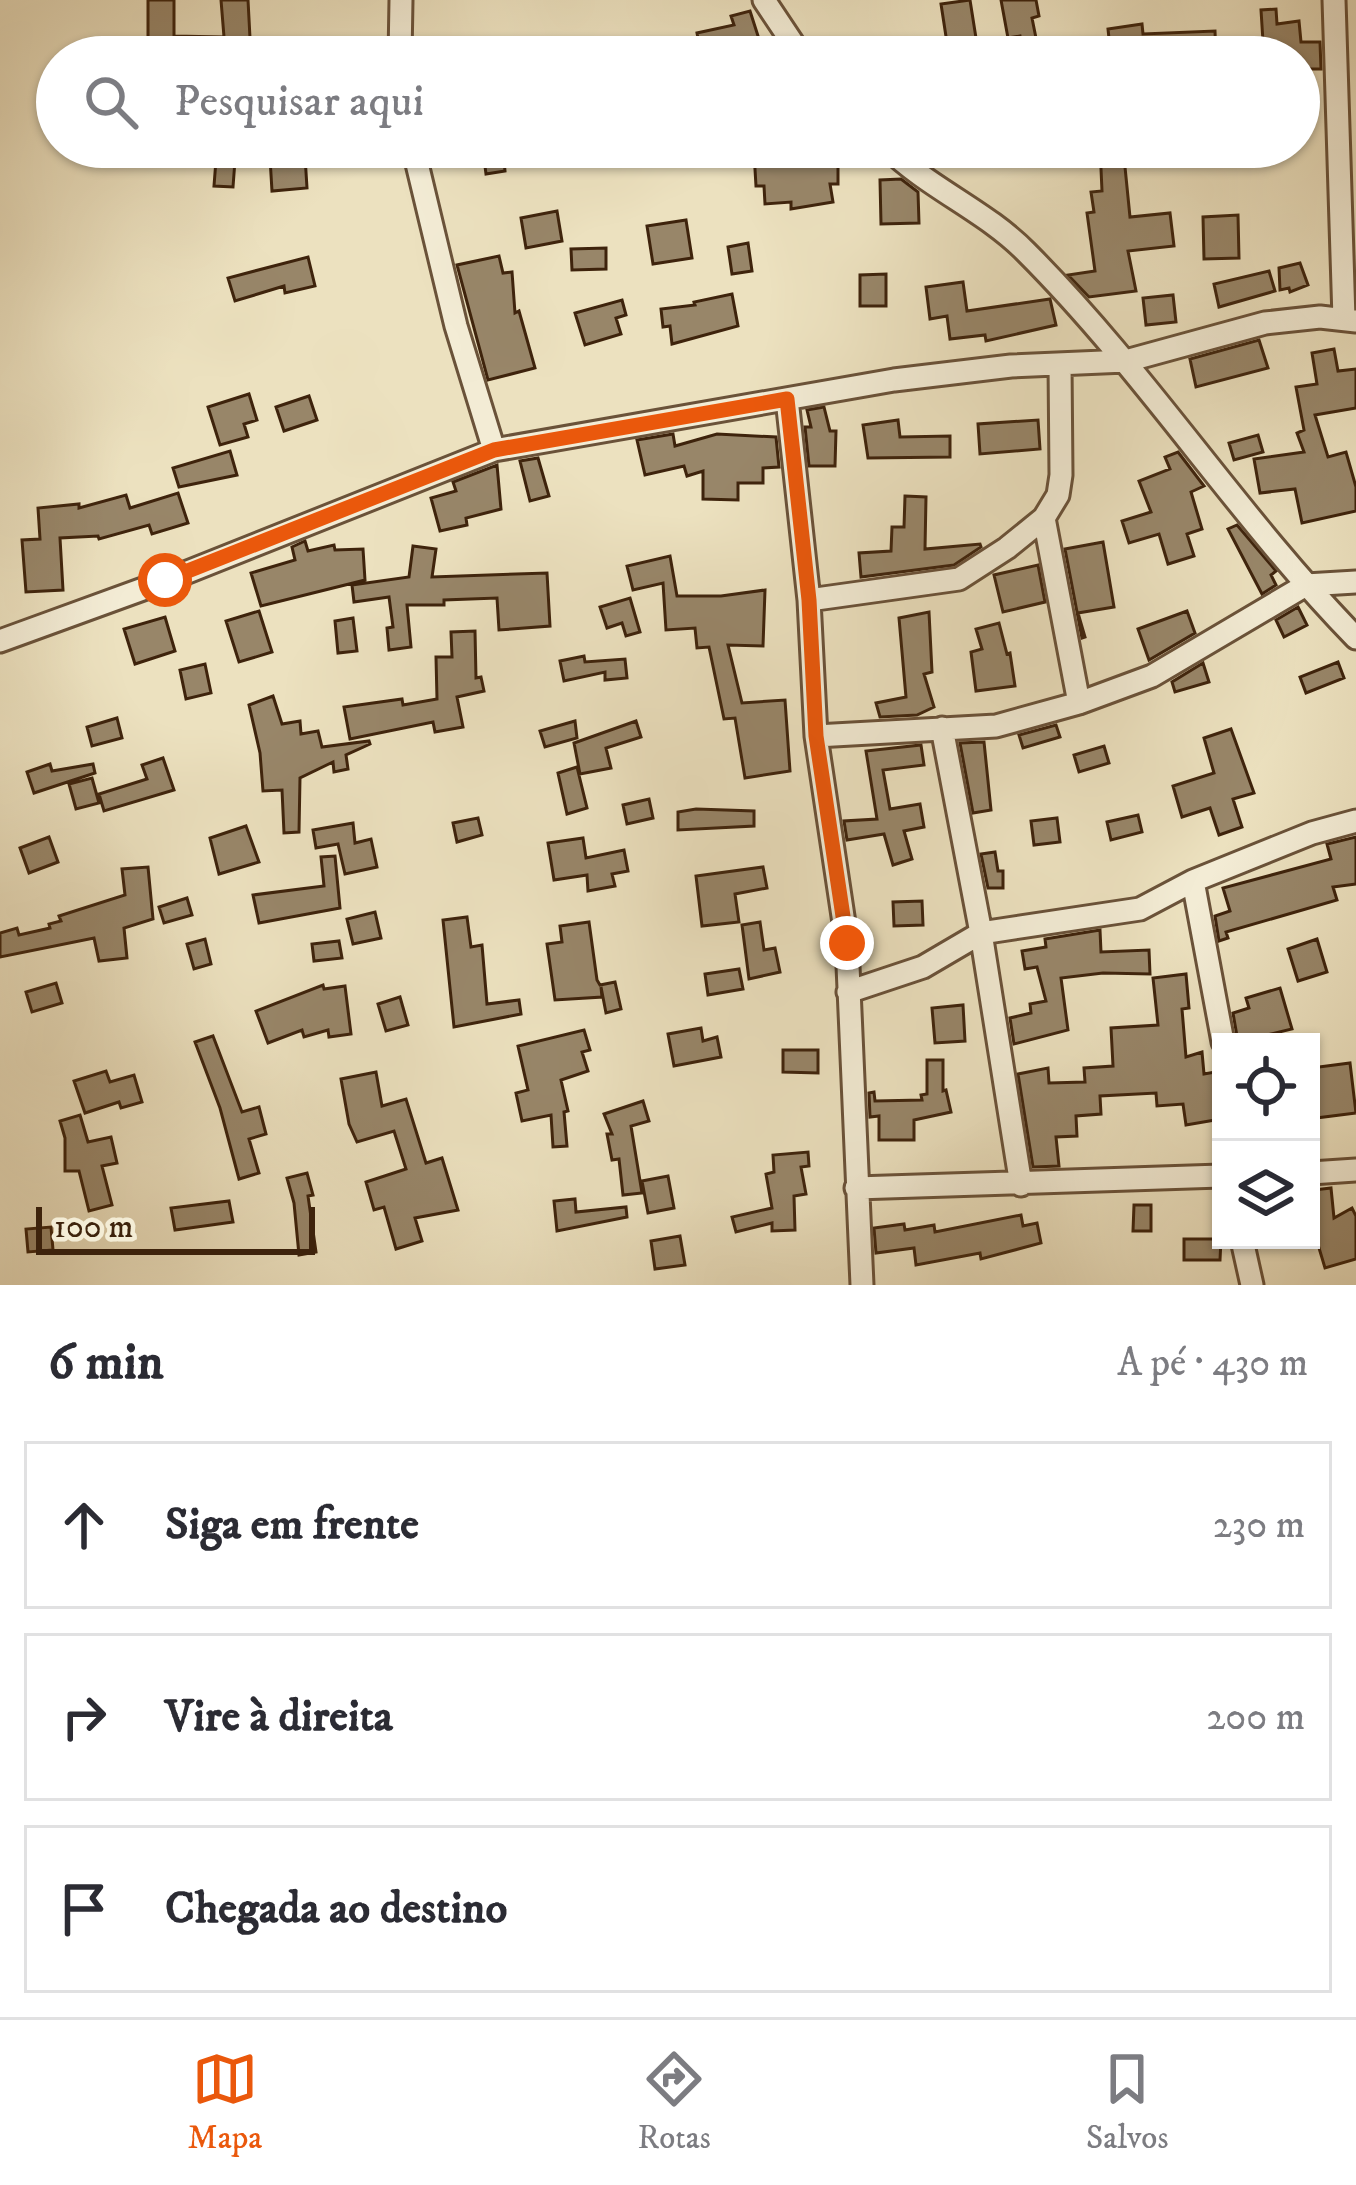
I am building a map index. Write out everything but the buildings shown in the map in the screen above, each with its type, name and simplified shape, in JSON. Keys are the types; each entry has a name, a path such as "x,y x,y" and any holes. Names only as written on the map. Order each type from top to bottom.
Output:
{"street":[{"path":"400,36 401,0"},
{"path":"764,0 788,36"},
{"path":"0,641 494,450 894,380 1126,361 1264,323 1320,317 1350,320 1334,0"},
{"path":"417,168 494,450"},
{"path":"907,168 1023,248 1126,361 1306,585 1356,638"},
{"path":"809,600 959,579 1044,518 1058,495 1061,475 1060,364"},
{"path":"787,399 809,600 816,736 847,943 862,1285"},
{"path":"1044,518 1078,703"},
{"path":"816,736 997,726 1078,703 1152,676 1306,585 1356,582"},
{"path":"942,728 1021,1185"},
{"path":"848,992 923,967 981,933 1140,909 1193,881 1312,833 1356,821"},
{"path":"1193,881 1221,1033"},
{"path":"1320,1172 1356,1170"},
{"path":"856,1188 1212,1176"},
{"path":"1244,1249 1252,1285"}],"route":[{"path":"165,580 494,450 787,399 809,600 816,736 847,943"}]}
